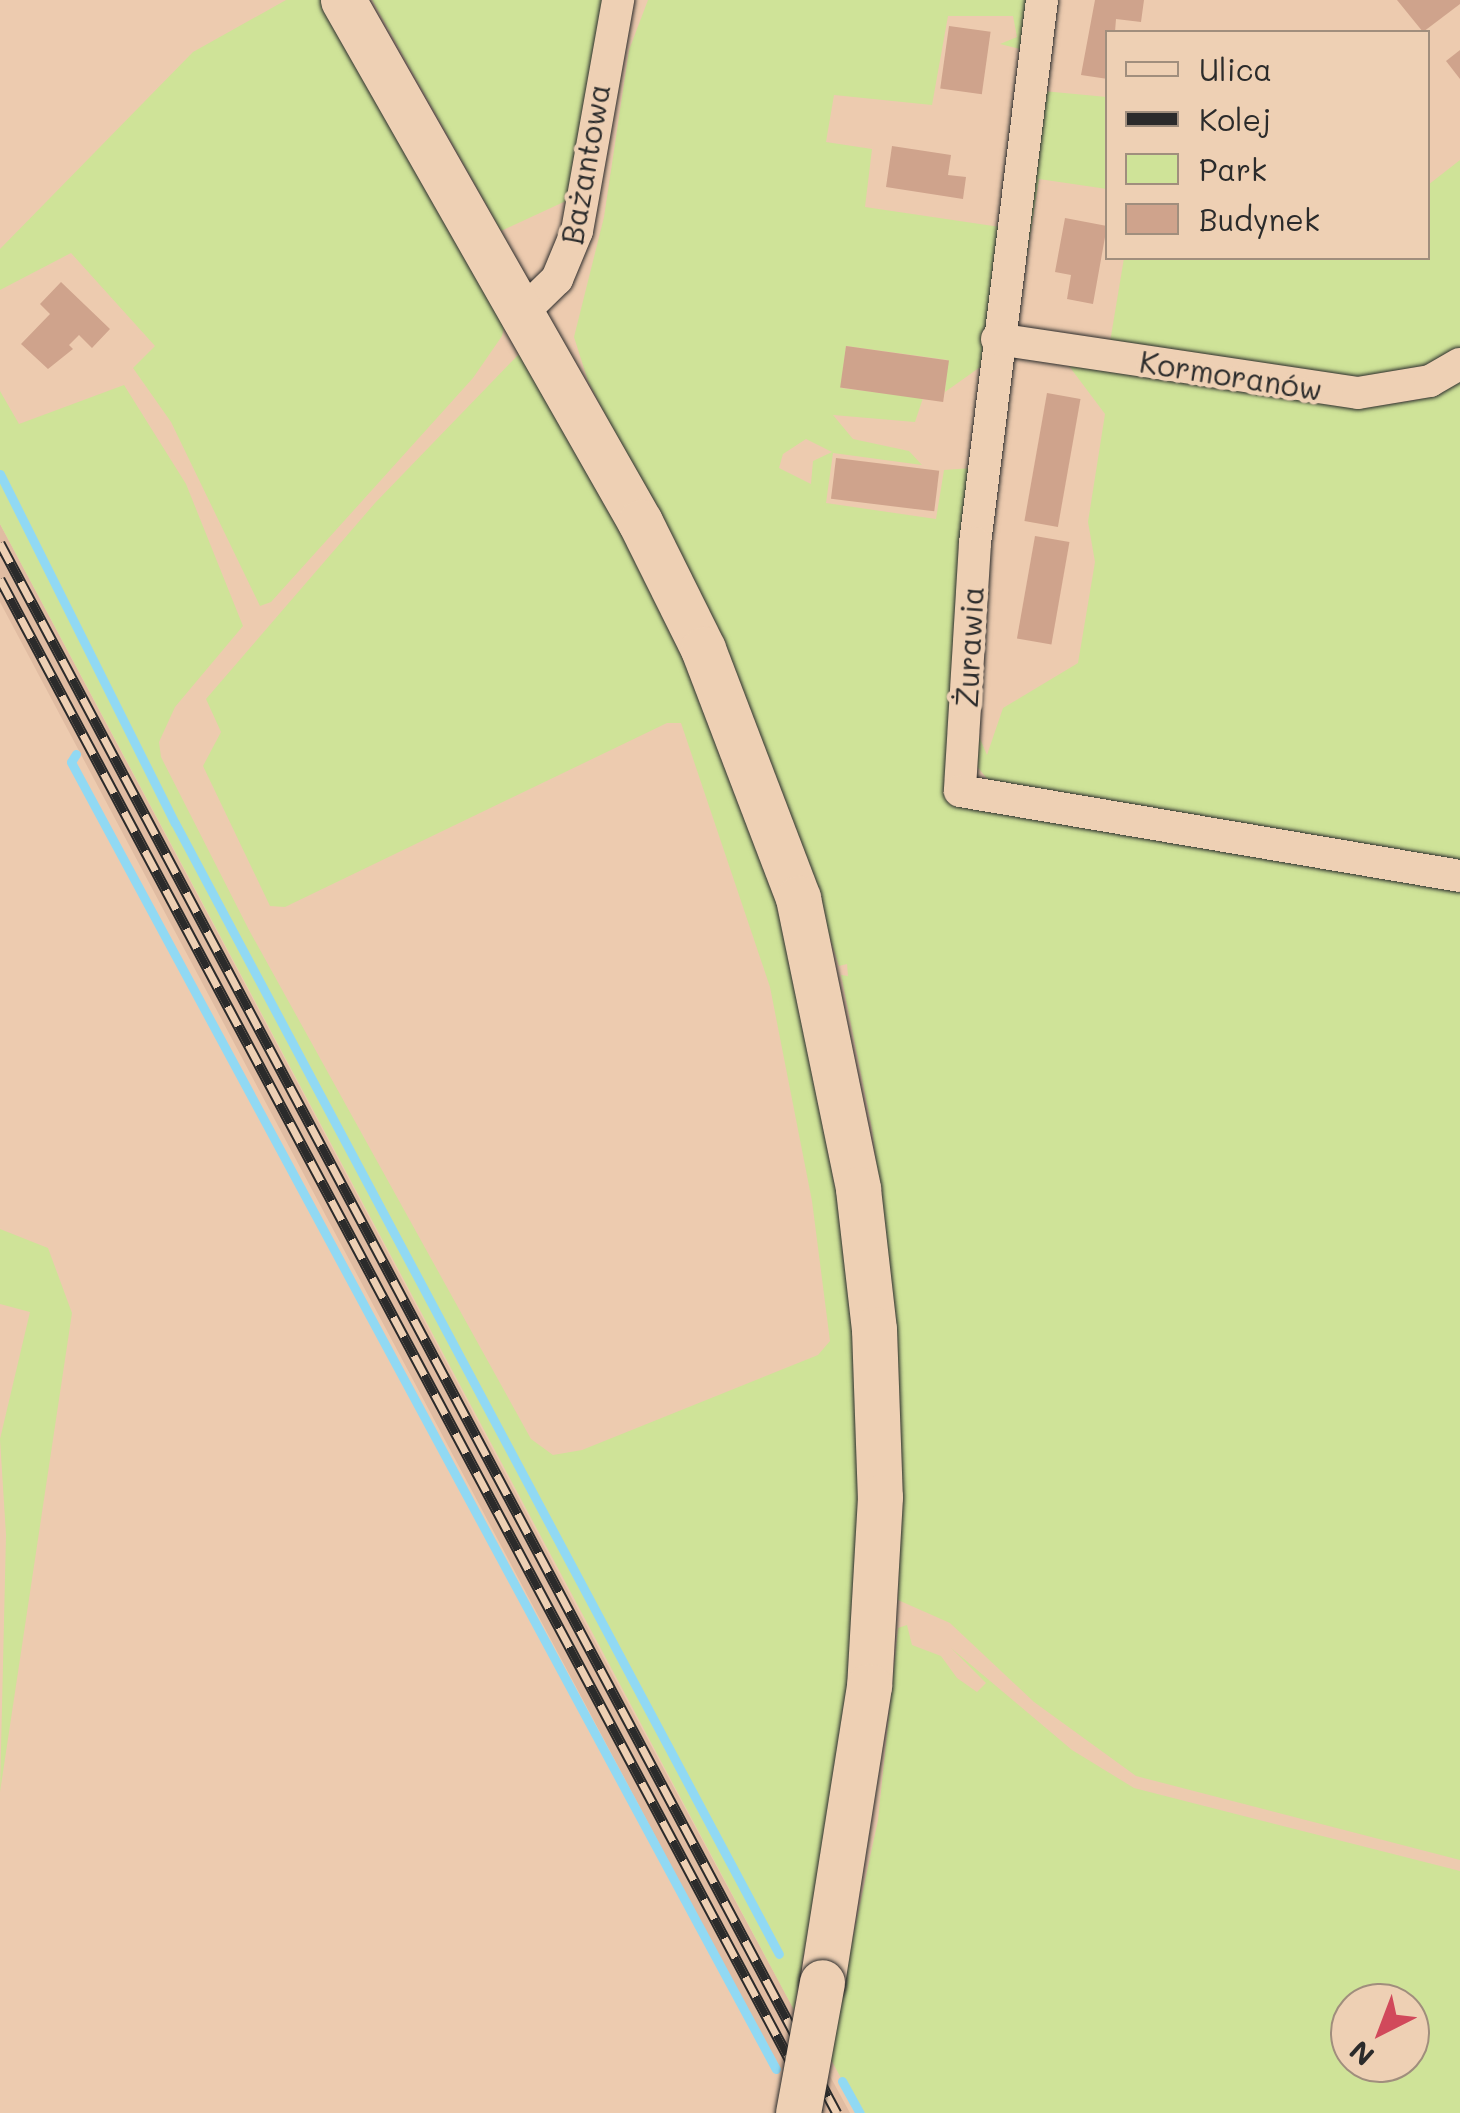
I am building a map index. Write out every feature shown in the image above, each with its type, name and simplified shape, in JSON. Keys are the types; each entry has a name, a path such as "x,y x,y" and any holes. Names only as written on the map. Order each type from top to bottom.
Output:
{"main road":[{"path":"343,0 656,554 744,752 798,898 858,1189 874,1329 876,1602 856,1786 798,2113"}],"street":[{"name":"Bażantowa","path":"522,313 557,279 577,231 618,0"},
{"name":"Żurawia","path":"1042,0 976,543 960,791 1460,876"},
{"name":"Kormoranów","path":"998,339 1358,393 1430,382 1460,364"}],"shaded area":[{"path":"0,524 850,2113 806,2113 746,2007 0,602"}],"green space":[{"path":"286,0 329,0 507,315 502,336 473,378 271,602 260,606 171,422 133,368 155,346 71,253 0,290 0,249 193,52"},
{"path":"372,0 605,0 568,200 501,231"},
{"path":"648,0 1032,0 1024,50 1000,44 1017,37 1013,16 948,16 932,105 834,95 826,142 872,149 865,207 1000,227 983,365 945,392 948,360 846,346 841,388 923,398 915,422 833,415 853,439 909,451 922,465 833,453 826,503 936,519 944,470 972,468 951,803 1460,890 1460,1860 1136,1776 1034,1702 950,1623 898,1600 902,1478 894,1310 872,1129 841,975 848,976 847,964 839,966 784,797 716,631 588,381 574,337 604,217 629,50","holes":["806,439 832,452 813,461 811,484 779,468 783,454"]},
{"path":"1043,91 1105,97 1105,189 1039,179 1017,318"},
{"path":"1460,160 1460,353 1390,382 1109,348 1124,260 1430,260 1430,183"},
{"path":"518,355 529,356 660,585 774,872 861,1321 864,1616 794,2010 0,524 0,391 19,424 124,385 186,484 243,626 175,707 159,742 161,757 249,930 531,1439 553,1455 582,1450 818,1355 830,1341 812,1201 770,987 681,723 667,723 285,907 270,906 203,766 221,732 206,699 375,503"},
{"path":"1066,362 1360,408 1417,400 1460,382 1460,867 994,787 975,764 977,732 987,755 1003,708 1078,663 1095,562 1088,522 1105,414"},
{"path":"0,1229 48,1248 72,1313 0,1792 6,1535 0,1439 30,1312 0,1304"},
{"path":"907,1625 912,1645 941,1656 957,1678 977,1692 986,1683 951,1648 1072,1750 1134,1788 1460,1871 1460,2113 860,2113 828,2054 878,1820 898,1628"}],"building":[{"path":"1095,0 1144,0 1141,22 1116,19 1115,30 1105,30 1105,79 1081,75"},
{"path":"1397,0 1460,0 1460,4 1421,30"},
{"path":"949,26 991,32 982,94 940,88"},
{"path":"1460,50 1460,79 1446,61"},
{"path":"892,146 951,155 948,175 966,177 963,199 886,187"},
{"path":"1065,218 1105,226 1093,304 1067,299 1071,275 1055,272"},
{"path":"61,282 110,329 92,348 79,335 69,345 73,349 48,369 21,344 50,314 40,304"},
{"path":"846,346 949,360 943,402 840,388"},
{"path":"1047,393 1080,399 1058,527 1024,521"},
{"path":"836,458 939,471 934,511 831,499"},
{"path":"1035,536 1069,542 1051,644 1017,638"}],"waterway":[{"path":"0,474 175,823 779,1954"},
{"path":"76,754 71,762 776,2069"},
{"path":"842,2081 860,2113"}],"railway":[{"path":"0,543 837,2113"},
{"path":"0,579 818,2113"}]}
